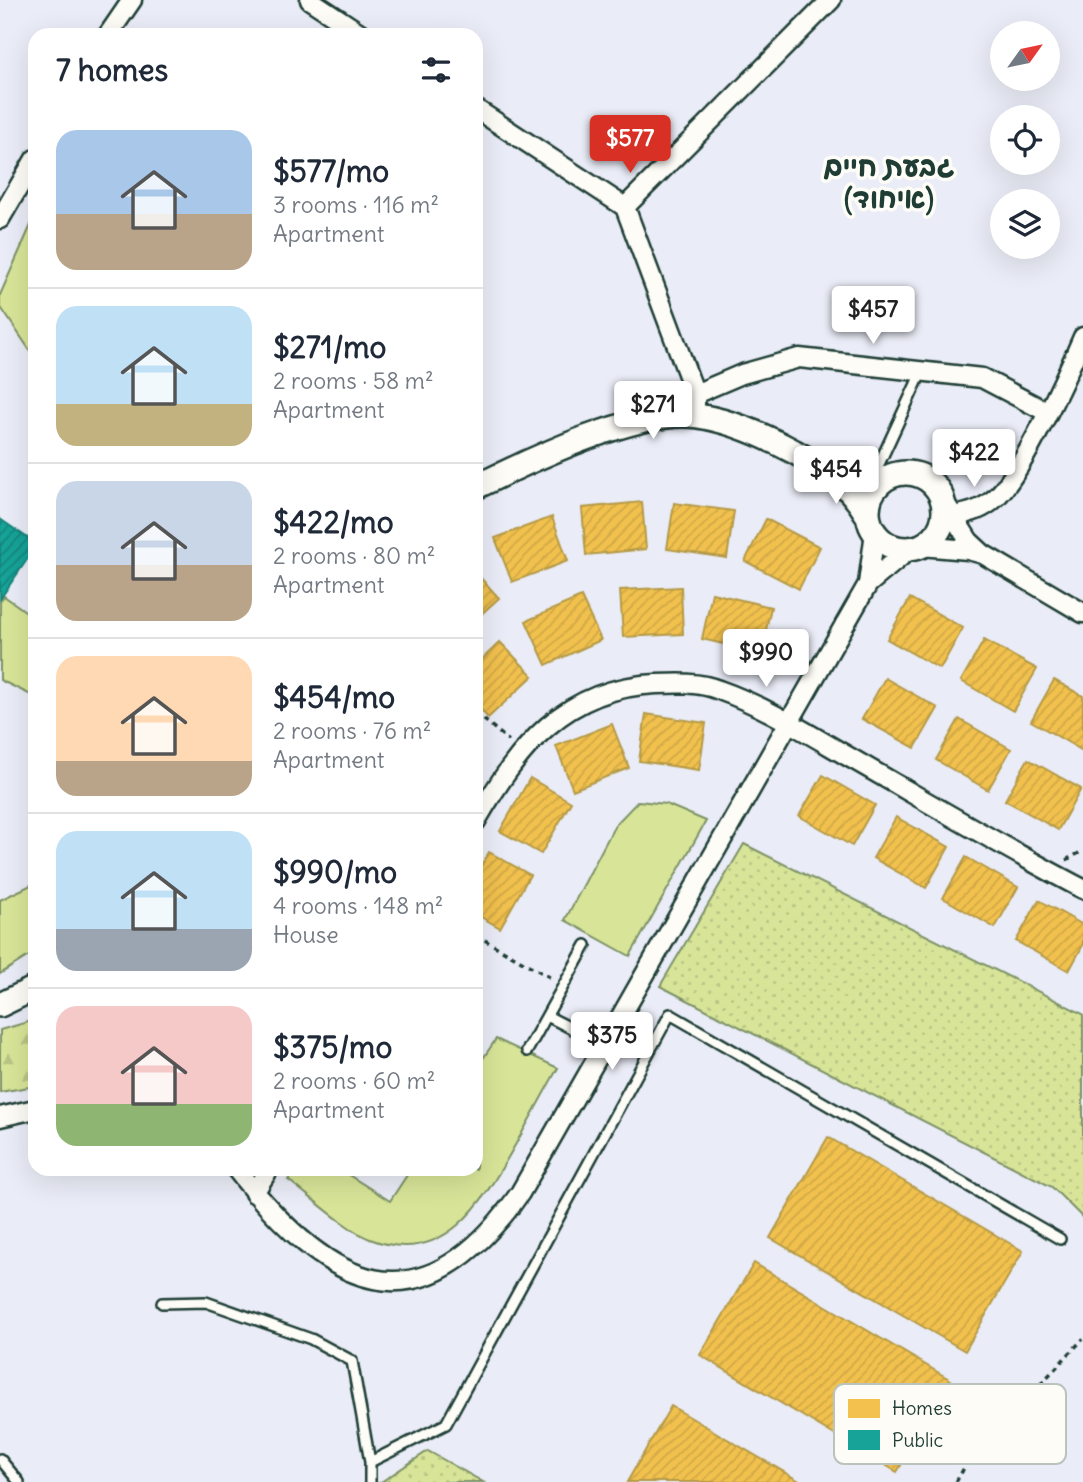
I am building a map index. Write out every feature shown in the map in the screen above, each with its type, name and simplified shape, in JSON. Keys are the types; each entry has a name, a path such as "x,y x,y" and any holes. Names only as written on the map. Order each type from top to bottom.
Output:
{"street":[{"path":"113,28 132,0"},
{"path":"310,0 352,28"},
{"path":"625,207 831,0"},
{"path":"483,114 625,207 695,404 831,472 856,495 872,524 888,544 968,550 983,554 1083,613"},
{"path":"0,219 28,171"},
{"path":"947,507 967,514 984,506 1007,484 1047,412 1083,337"},
{"path":"483,484 601,432 649,420 695,404 742,374 799,358 982,378 1047,412"},
{"path":"831,472 881,477 902,473 926,479 983,554"},
{"path":"868,584 873,493 881,477"},
{"path":"241,1176 254,1193 311,1250 333,1266 357,1277 407,1281 433,1274 459,1260 500,1221 605,1046 868,584 938,532 947,507"},
{"path":"483,810 522,751 550,722 576,703 614,690 647,684 685,682 717,689 789,723 1083,889"},
{"path":"0,1005 28,991"},
{"path":"0,1117 28,1111"},
{"path":"254,1193 265,1176"}],"lane":[{"path":"881,477 922,370"},
{"path":"527,1051 586,945"},
{"path":"370,1462 446,1424 670,1014 1060,1239"},
{"path":"547,1016 605,1046"},
{"path":"162,1303 206,1302 311,1339 352,1361 370,1462 370,1482"},
{"path":"0,1459 3,1470 19,1482"}],"path":[{"path":"483,719 522,751"},
{"path":"483,939 564,985"},
{"path":"1041,1384 1083,1339"},
{"path":"956,1482 966,1464"}],"green space":[{"path":"28,232 28,348 0,306 0,295"},
{"path":"4,596 28,613 28,694 0,680 0,601"},
{"path":"638,801 666,804 706,821 630,956 565,920 615,825"},
{"path":"744,844 1083,1014 1083,1218 1052,1187 660,986"},
{"path":"28,886 28,956 0,974 0,900"},
{"path":"28,1022 28,1087 0,1092 0,1030"},
{"path":"496,1039 558,1068 489,1189 475,1208 440,1237 420,1245 396,1246 370,1239 340,1221 288,1180 291,1176 350,1176 390,1201 406,1176 483,1176 483,1058"},
{"path":"428,1451 483,1482 381,1482"}],"building: Homes":[{"path":"642,502 646,549 586,555 582,508"},
{"path":"674,503 734,511 727,558 667,549"},
{"path":"552,517 568,561 512,582 495,538"},
{"path":"766,519 820,547 799,589 745,561"},
{"path":"483,581 499,598 483,613"},
{"path":"681,587 683,634 623,637 620,590"},
{"path":"712,593 771,607 761,653 702,639"},
{"path":"581,597 601,640 546,665 526,621"},
{"path":"910,598 963,628 940,669 887,639"},
{"path":"984,640 1037,669 1013,711 961,681"},
{"path":"500,642 533,676 488,718 483,712 483,658"},
{"path":"885,678 938,708 915,748 862,719"},
{"path":"1054,680 1083,696 1083,751 1031,721"},
{"path":"646,714 706,723 699,770 639,761"},
{"path":"959,719 1011,749 988,790 936,760"},
{"path":"612,724 629,768 573,790 556,746"},
{"path":"1028,759 1081,789 1058,830 1005,800"},
{"path":"823,775 875,805 852,846 799,816"},
{"path":"530,778 571,802 541,854 500,831"},
{"path":"896,817 949,847 926,888 873,858"},
{"path":"489,852 530,875 500,928 483,918 483,863"},
{"path":"966,857 1018,887 995,928 943,898"},
{"path":"1039,900 1083,925 1083,945 1069,971 1016,941"},
{"path":"828,1137 1023,1251 965,1351 770,1238"},
{"path":"754,1263 951,1380 949,1384 834,1384 834,1435 700,1355"},
{"path":"671,1406 801,1482 627,1482"},
{"path":"884,1464 902,1464 897,1472"}],"building: Public":[{"path":"0,519 28,538 28,558 0,599"}],"district":[{"name":"גבעת חיים (איחוד)","path":"889,182"}]}
